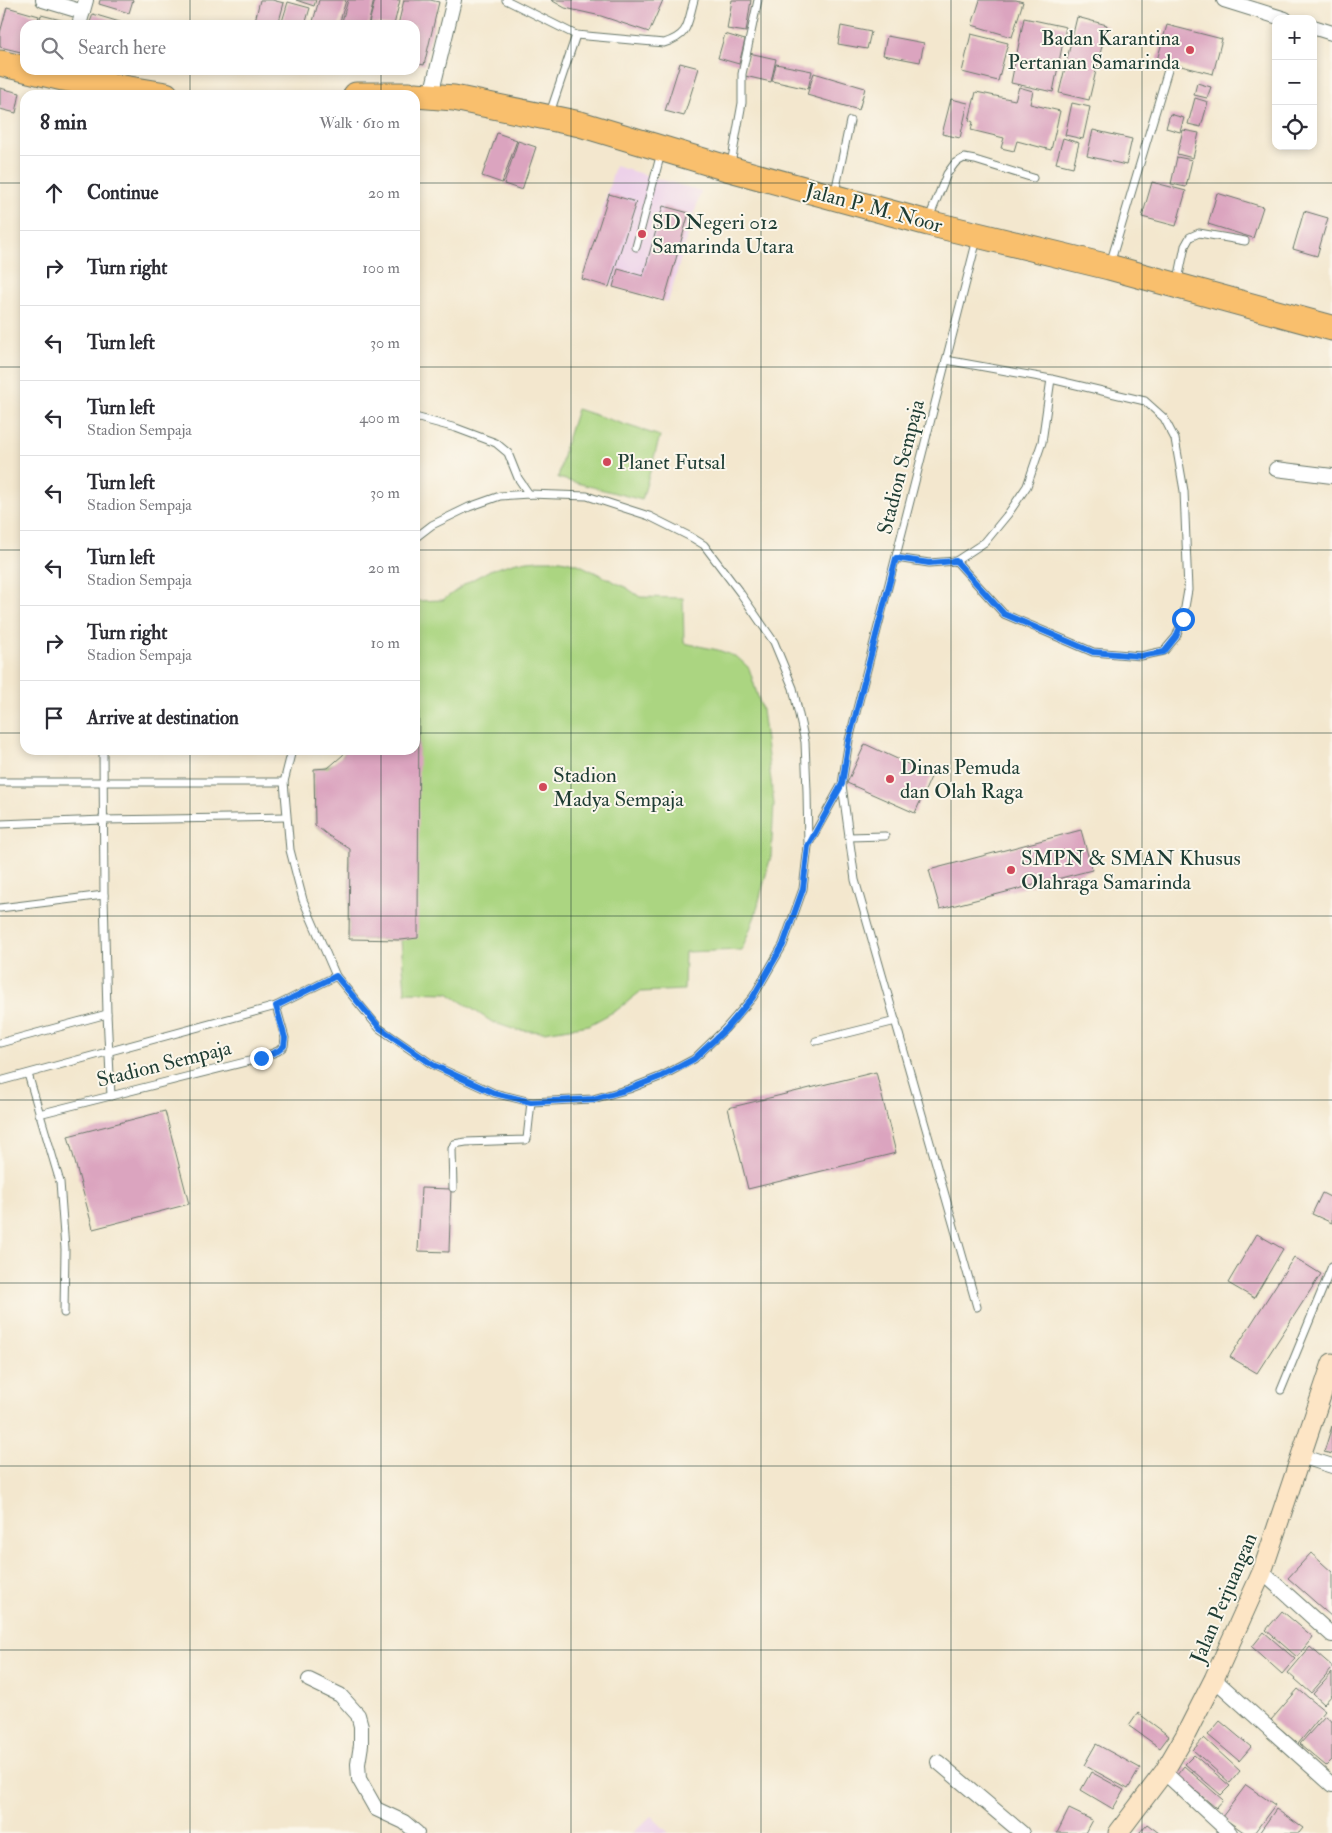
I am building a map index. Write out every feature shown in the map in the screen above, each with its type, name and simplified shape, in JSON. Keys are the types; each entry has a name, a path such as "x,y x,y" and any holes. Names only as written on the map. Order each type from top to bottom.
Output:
{"highway":[{"path":"0,63 20,68"},
{"path":"69,75 142,90"},
{"name":"Jalan P. M. Noor","path":"420,95 454,98 580,124 730,169 928,223 1109,267 1332,328"}],"street":[{"path":"43,0 82,12"},
{"path":"420,90 454,0"},
{"path":"1224,0 1272,15"},
{"path":"1317,28 1332,33"},
{"path":"1276,469 1332,476"},
{"name":"Jalan Perjuangan","path":"1118,1833 1164,1772 1214,1680 1262,1572 1332,1363"},
{"path":"1301,1456 1332,1466"},
{"path":"1262,1572 1332,1636"},
{"path":"308,1680 340,1695 358,1715 362,1726 362,1745 358,1764 359,1779 376,1809 404,1822 417,1833"},
{"path":"1214,1680 1332,1785"},
{"path":"938,1762 1022,1833"},
{"path":"1164,1772 1230,1833"}],"lane":[{"path":"506,0 576,35 664,42 678,38 685,30 694,0"},
{"path":"730,169 743,95 740,82 758,0"},
{"path":"548,118 576,35"},
{"path":"1109,267 1168,70"},
{"path":"834,197 850,121"},
{"path":"636,247 662,148"},
{"path":"928,223 947,174 956,163 964,158 1032,178"},
{"path":"1176,286 1185,246 1190,237 1199,233 1245,240"},
{"name":"Stadion Sempaja","path":"808,846 842,784 849,740 978,236"},
{"path":"946,360 1051,379 1145,401 1164,418 1175,439 1184,491 1188,590 1183,619 1176,637 1164,652 1140,656 1093,652 1004,614 956,561"},
{"path":"896,558 929,563 956,561 985,542 1008,514 1027,486 1042,442 1051,379"},
{"path":"420,418 496,442 508,453 518,478 529,494"},
{"name":"Stadion Sempaja","path":"291,755 284,782 290,850 303,900 336,976 380,1028 433,1065 494,1093 531,1102 593,1099 629,1089 662,1076 694,1059 726,1029 753,997 783,945 803,889 808,846 805,742 794,688 774,642 741,594 704,545 650,516 587,496 529,494 500,496 469,507 432,525 420,534"},
{"path":"103,755 104,895 111,1096"},
{"path":"0,782 284,782"},
{"path":"842,784 855,880 978,1308"},
{"path":"0,824 286,817"},
{"path":"849,837 884,836"},
{"path":"0,908 104,895"},
{"name":"Stadion Sempaja","path":"0,1081 276,1006 336,976"},
{"name":"Stadion Sempaja","path":"39,1114 261,1058 278,1051 284,1046 285,1038 276,1006"},
{"path":"0,1043 107,1014"},
{"path":"816,1041 896,1021"},
{"path":"28,1074 60,1182 65,1249 64,1312"},
{"path":"452,1188 452,1149 454,1144 523,1141 527,1139 531,1102"},
{"path":"1281,1390 1332,1266"}],"shaded area":[{"name":"SD Negeri 012 Samarinda Utara","path":"615,166 701,191 668,302 583,277"},
{"path":"651,1816 669,1833 633,1833"}],"green space":[{"name":"Planet Futsal","path":"577,409 660,436 642,500 558,478"},
{"name":"Stadion Madya Sempaja","path":"561,560 578,564 627,588 640,597 683,598 684,643 718,650 737,657 749,668 762,710 774,804 771,856 755,916 742,950 685,952 684,990 640,992 617,1010 589,1025 544,1032 516,1030 492,1022 448,993 405,992 401,940 349,939 350,849 315,825 314,769 333,764 343,755 420,755 420,601 443,600 468,582 490,570 517,562"}],"building":[{"path":"100,0 133,0 129,13 99,4"},
{"path":"260,0 284,3 279,20 255,20"},
{"path":"296,0 316,0 314,6"},
{"path":"319,0 346,0 340,20 313,20"},
{"path":"348,0 374,0 369,20 342,20"},
{"path":"375,0 400,0 395,20 370,20"},
{"path":"404,0 439,2 424,65 420,64 420,20 399,20"},
{"path":"551,0 663,0 649,32 601,16 565,8"},
{"path":"732,0 751,0 746,32 727,29"},
{"path":"980,0 1016,0 1023,2 1012,37 972,25"},
{"path":"288,2 310,8 306,20 283,20"},
{"path":"7,7 39,16 38,20 20,20 20,52 0,47 0,33"},
{"path":"93,14 113,20 91,20"},
{"path":"41,15 61,20 40,20"},
{"path":"1077,17 1107,25 1089,100 1059,93"},
{"path":"1024,18 1066,27 1053,92 1011,83"},
{"name":"Badan Karantina Pertanian Samarinda","path":"1167,25 1222,39 1213,74 1157,60"},
{"path":"841,26 871,32 867,49 838,44"},
{"path":"725,34 745,40 739,64 718,58"},
{"path":"971,34 1008,43 998,81 962,72"},
{"path":"887,36 924,43 920,62 883,55"},
{"path":"749,53 776,59 771,82 745,76"},
{"path":"680,63 699,68 684,116 665,111"},
{"path":"776,64 812,71 808,89 772,81"},
{"path":"814,73 865,88 859,110 807,95"},
{"name":"Badan Karantina Pertanian Samarinda","path":"1197,83 1211,87 1207,98 1194,95"},
{"path":"1019,87 1033,91 1030,104 1060,111 1051,150 1017,141 1014,151 1001,148 1004,138 971,130 973,122 969,120 976,92 1015,100"},
{"path":"0,88 20,93 16,113 0,109"},
{"name":"Badan Karantina Pertanian Samarinda","path":"1195,98 1208,102 1201,127 1188,124"},
{"path":"951,99 968,103 960,138 942,134"},
{"path":"1072,103 1090,107 1083,139 1065,135"},
{"name":"Badan Karantina Pertanian Samarinda","path":"1170,114 1184,118 1180,132 1166,128"},
{"name":"Badan Karantina Pertanian Samarinda","path":"1093,130 1132,139 1126,165 1087,156"},
{"name":"Badan Karantina Pertanian Samarinda","path":"1183,130 1199,133 1193,158 1177,154"},
{"path":"497,133 517,140 502,183 482,176"},
{"path":"1063,138 1079,143 1073,167 1056,163"},
{"path":"518,141 536,147 522,190 504,184"},
{"path":"1177,157 1192,160 1186,187 1171,184"},
{"path":"1152,182 1186,191 1176,226 1142,217"},
{"path":"1217,193 1263,207 1253,238 1208,224"},
{"path":"609,194 636,202 609,287 582,279"},
{"path":"663,206 689,213 664,301 613,287 618,269 643,276"},
{"path":"1304,211 1328,218 1317,256 1293,249"},
{"name":"Dinas Pemuda dan Olah Raga","path":"865,744 932,775 915,813 847,783"},
{"path":"343,755 419,755 418,938 401,940 349,939 350,849 315,825 314,769 328,768"},
{"name":"SMPN & SMAN Khusus Olahraga Samarinda","path":"1081,830 1092,870 940,909 929,870"},
{"path":"876,1072 896,1153 748,1189 728,1108"},
{"path":"165,1111 189,1204 93,1229 68,1136"},
{"path":"421,1188 451,1189 449,1252 418,1251"},
{"path":"1322,1193 1332,1198 1332,1223 1312,1214"},
{"path":"1257,1234 1283,1249 1254,1298 1228,1283"},
{"path":"1294,1257 1321,1274 1257,1373 1230,1357"},
{"path":"1332,1426 1332,1454 1324,1452"},
{"path":"1311,1553 1332,1572 1332,1617 1288,1578"},
{"path":"1282,1611 1313,1637 1297,1657 1266,1630"},
{"path":"1264,1632 1295,1659 1282,1674 1252,1647"},
{"path":"1310,1647 1332,1666 1332,1669 1311,1693 1288,1673"},
{"path":"1332,1673 1332,1695 1324,1704 1313,1694"},
{"path":"1298,1689 1325,1711 1298,1744 1271,1720"},
{"path":"1138,1713 1169,1736 1160,1748 1129,1726"},
{"path":"1325,1716 1332,1722 1332,1760 1326,1766 1300,1744"},
{"path":"1220,1721 1251,1747 1239,1761 1208,1735"},
{"path":"1204,1738 1240,1771 1230,1783 1193,1750"},
{"path":"1096,1744 1140,1768 1128,1789 1084,1765"},
{"path":"1194,1755 1230,1786 1221,1795 1185,1764"},
{"path":"1184,1766 1223,1800 1216,1808 1177,1775"},
{"path":"1091,1772 1124,1790 1113,1809 1081,1790"},
{"path":"1246,1785 1275,1805 1254,1833 1245,1833 1222,1817"},
{"path":"1069,1809 1092,1820 1085,1833 1057,1833"},
{"path":"1276,1809 1303,1828 1299,1833 1259,1833"},
{"path":"1147,1824 1159,1833 1139,1833"}],"place":[{"name":"Badan Karantina Pertanian Samarinda","path":"1190,50"},
{"name":"SD Negeri 012 Samarinda Utara","path":"642,234"},
{"name":"Planet Futsal","path":"607,462"},
{"name":"Dinas Pemuda dan Olah Raga","path":"890,779"},
{"name":"Stadion Madya Sempaja","path":"543,787"},
{"name":"SMPN & SMAN Khusus Olahraga Samarinda","path":"1011,870"}],"route":[{"path":"261,1058 278,1051 284,1046 285,1038 276,1006 336,976 380,1028 433,1065 494,1093 531,1102 593,1099 629,1089 662,1076 694,1059 726,1029 753,997 783,945 803,889 808,846 842,784 849,740 896,558 929,563 956,561 1004,614 1093,652 1140,656 1164,652 1176,637 1183,619"}]}
